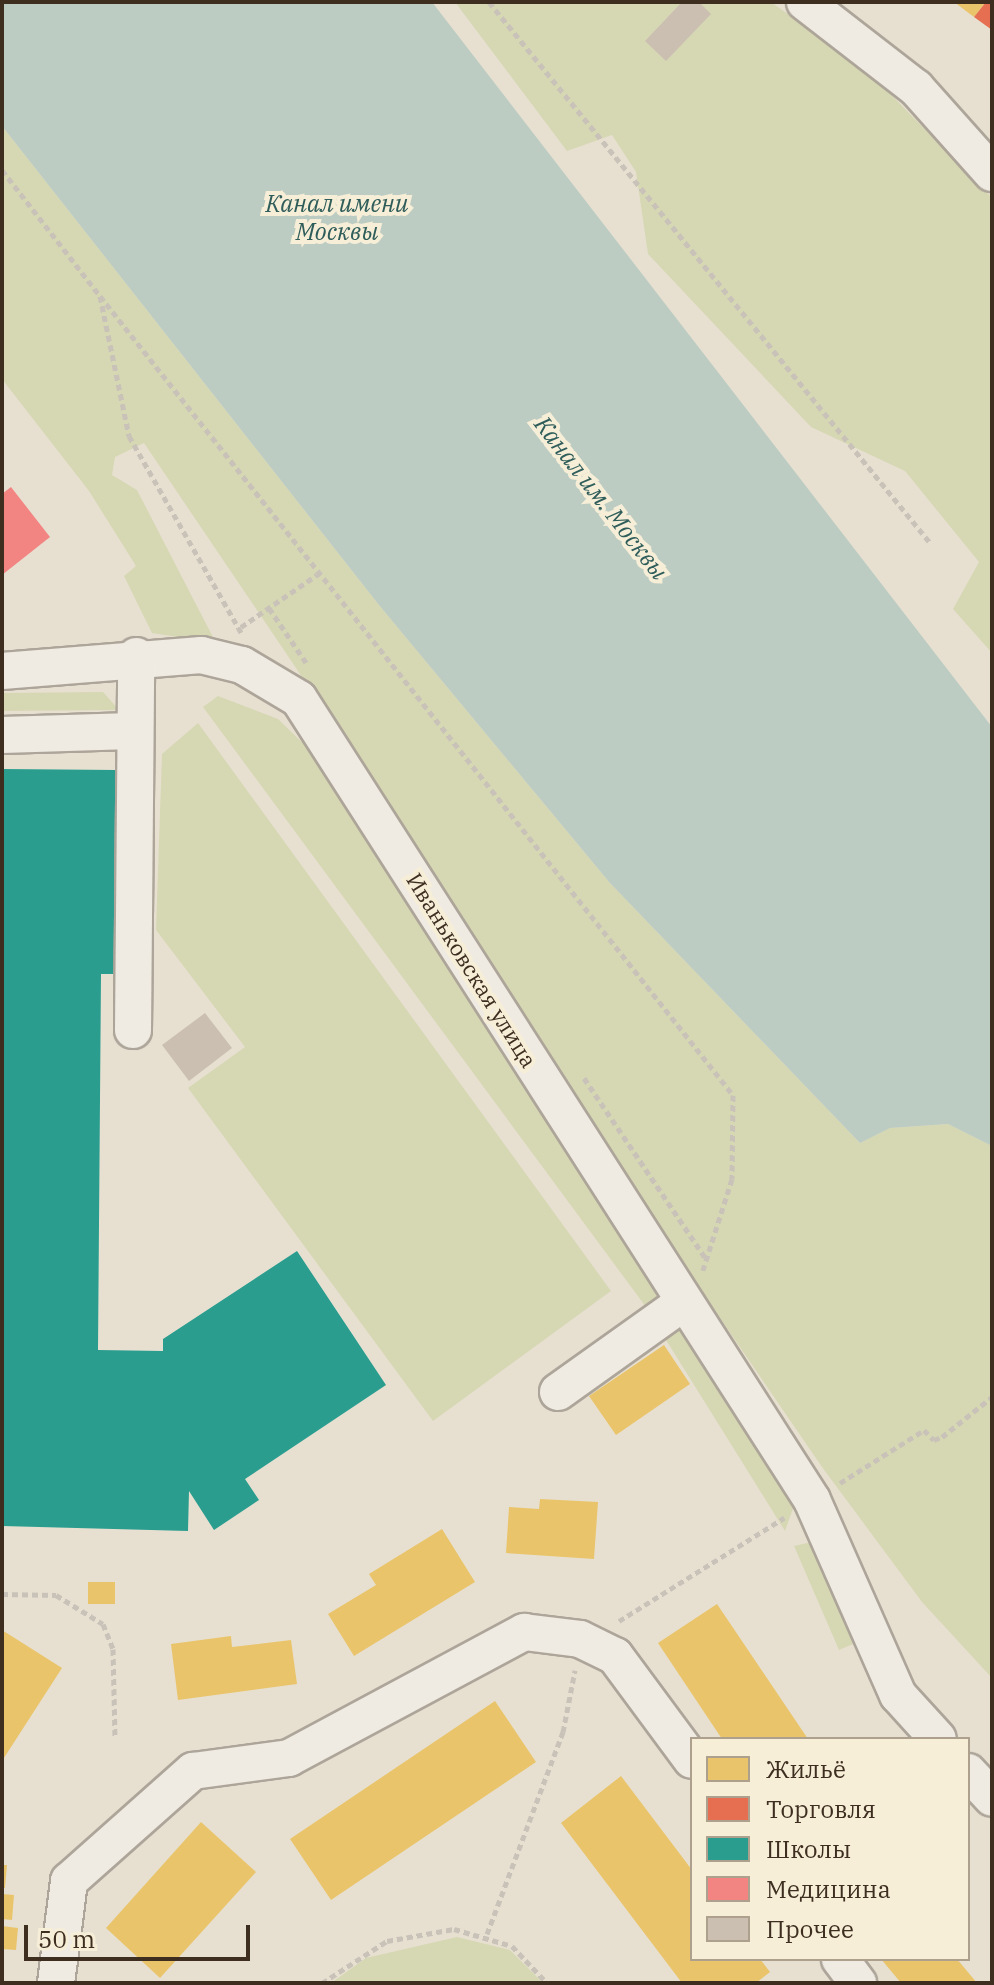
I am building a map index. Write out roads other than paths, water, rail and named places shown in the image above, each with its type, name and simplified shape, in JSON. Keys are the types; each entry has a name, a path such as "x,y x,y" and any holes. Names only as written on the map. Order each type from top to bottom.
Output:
{"street":[{"path":"805,2 916,88 992,173"},
{"name":"Иваньковская улица","path":"2,671 136,656 201,655 242,665 299,699 812,1500 898,1695 936,1737"},
{"path":"133,1030 132,731 136,656"},
{"path":"2,735 132,731"},
{"path":"558,1392 686,1307"},
{"path":"56,1983 69,1881 193,1771 289,1758 524,1632 583,1640 615,1656 690,1757"},
{"path":"970,1774 992,1798"},
{"path":"842,1961 858,1983"}],"water":[{"name":"Канал имени Москвы","path":"2,2 432,2 992,727 992,1146 948,1124 890,1128 860,1143 610,883 379,605 2,126"}],"water label":[{"name":"Канал им. Москвы","path":"601,498"}]}
